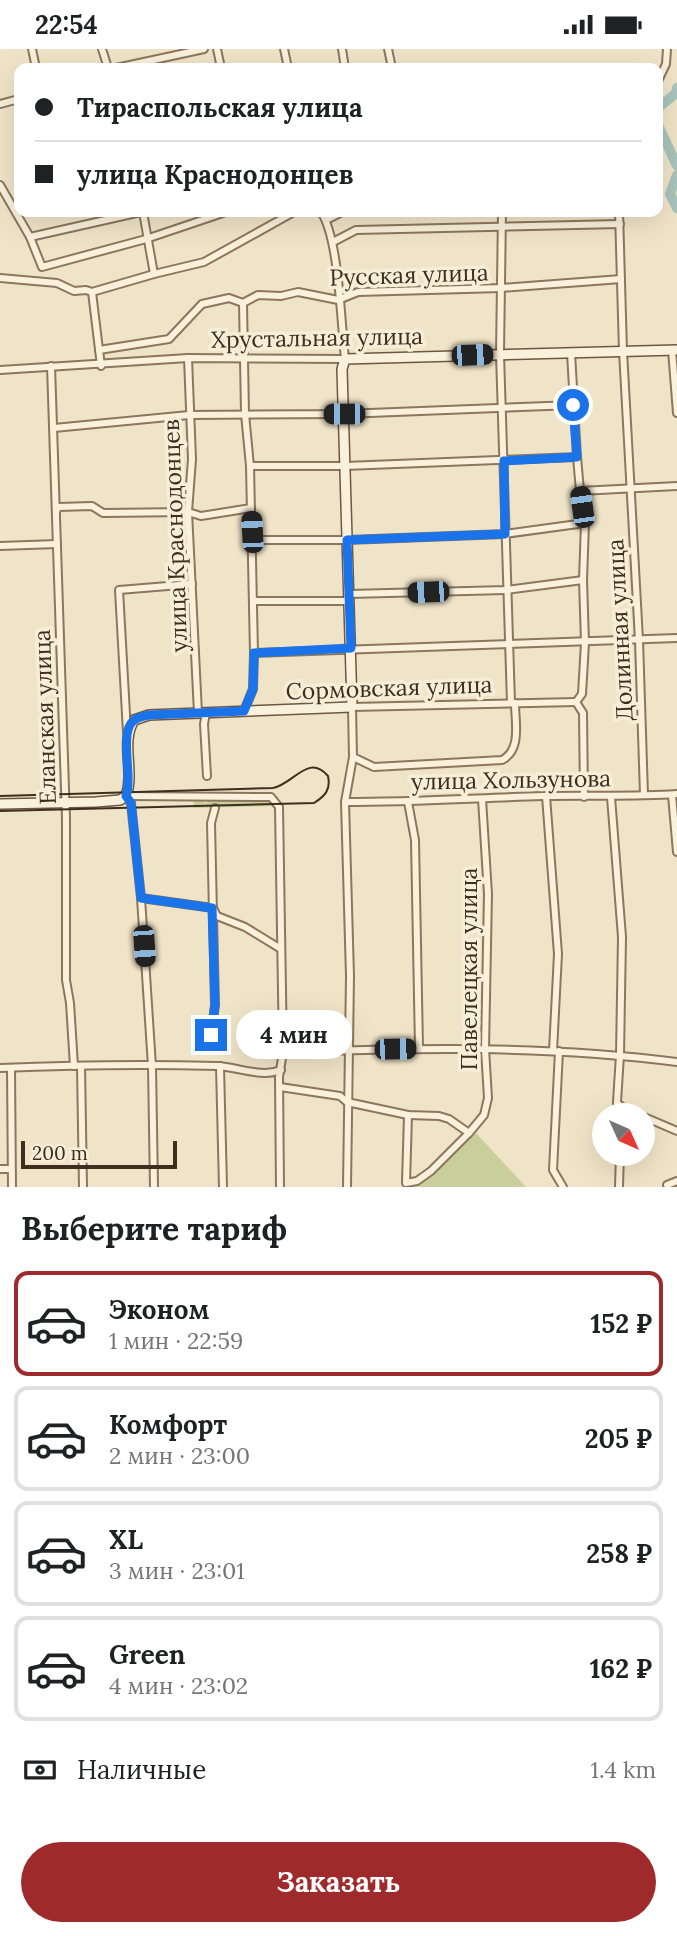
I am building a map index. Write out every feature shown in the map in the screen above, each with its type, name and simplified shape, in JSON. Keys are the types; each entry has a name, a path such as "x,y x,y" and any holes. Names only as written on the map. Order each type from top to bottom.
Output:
{"street":[{"path":"139,63 204,49"},
{"path":"663,70 667,49"},
{"path":"0,185 14,209"},
{"path":"18,217 42,267 146,239 211,217"},
{"path":"30,237 100,217"},
{"path":"143,217 154,274"},
{"path":"0,278 57,283 74,291 92,292 204,263 285,217"},
{"path":"324,217 333,241 345,359 342,369 353,757 345,801 350,976 347,1187"},
{"path":"326,220 332,217"},
{"path":"353,757 374,767 502,760 509,756 516,743 508,644 499,354 502,217"},
{"name":"Долинная улица","path":"620,217 623,351 639,640 644,795"},
{"path":"333,241 356,230 621,224"},
{"name":"Русская улица","path":"99,349 169,339 201,304 229,298 243,303 258,295 281,296 298,292 338,300 358,292 501,288 621,279"},
{"path":"92,292 101,366"},
{"path":"243,303 254,601 253,689 244,711"},
{"path":"675,350 677,413"},
{"name":"Хрустальная улица","path":"0,370 101,366 188,358 345,359 675,350"},
{"path":"571,353 577,457 585,523 582,694 576,702 583,713 584,797"},
{"name":"улица Краснодонцев","path":"188,358 188,415 192,459 188,512 207,776"},
{"name":"Еланская улица","path":"51,366 66,801 66,980 77,1066 83,1187"},
{"path":"54,428 188,415 344,414 573,405"},
{"path":"250,466 345,466 577,457"},
{"path":"580,491 677,486"},
{"path":"55,514 58,507 92,506 103,513 188,512 201,516 251,508"},
{"path":"252,540 347,540 505,534 585,523"},
{"path":"0,546 57,544"},
{"path":"254,601 506,590 583,580"},
{"path":"153,1187 152,1066 141,898 131,803 126,796 129,771 120,590 192,584"},
{"path":"254,653 677,638"},
{"name":"Сормовская улица","path":"127,732 134,720 149,715 576,702"},
{"path":"674,795 677,852"},
{"name":"улица Хользунова","path":"345,801 408,802 546,796 674,795"},
{"path":"0,804 111,801 126,796 271,797 279,807 282,1052 280,1187"},
{"path":"546,796 558,954 553,1170 563,1187"},
{"path":"611,797 622,937 617,1102"},
{"name":"Павелецкая улица","path":"408,1115 406,1183 417,1181 431,1171 468,1133 484,1115 488,1098 485,1049 488,894 482,799"},
{"path":"408,802 415,840 419,1048"},
{"path":"211,1035 215,1005 211,823 215,808"},
{"path":"141,898 212,908 218,916 245,927 281,949"},
{"path":"282,1052 485,1049 620,1055 677,1062"},
{"path":"220,1066 223,1187"},
{"path":"0,1068 220,1066 272,1074 281,1070"},
{"path":"11,1068 12,1187"},
{"path":"280,1087 340,1095 347,1102 408,1115 439,1116 449,1119 468,1133"},
{"path":"655,1121 677,1131"},
{"path":"619,1187 620,1166"},
{"path":"0,1169 11,1169"},
{"path":"667,1185 677,1181"}],"green space":[{"path":"194,799 204,800 204,803 214,800 271,799 276,806 193,808"},
{"path":"476,1133 526,1187 416,1187"}],"waterway":[{"path":"663,104 676,93 677,88"},
{"path":"663,136 677,166"},
{"path":"677,175 670,194 677,208"}],"tram line":[{"path":"0,796 273,788 307,769 314,768 328,776 329,781 326,792 314,803 0,811"}],"route":[{"path":"211,1035 215,1005 212,908 141,898 131,803 126,796 129,764 127,732 134,720 149,715 244,711 253,689 254,653 351,648 347,540 505,534 504,461 577,457 573,405"}]}
